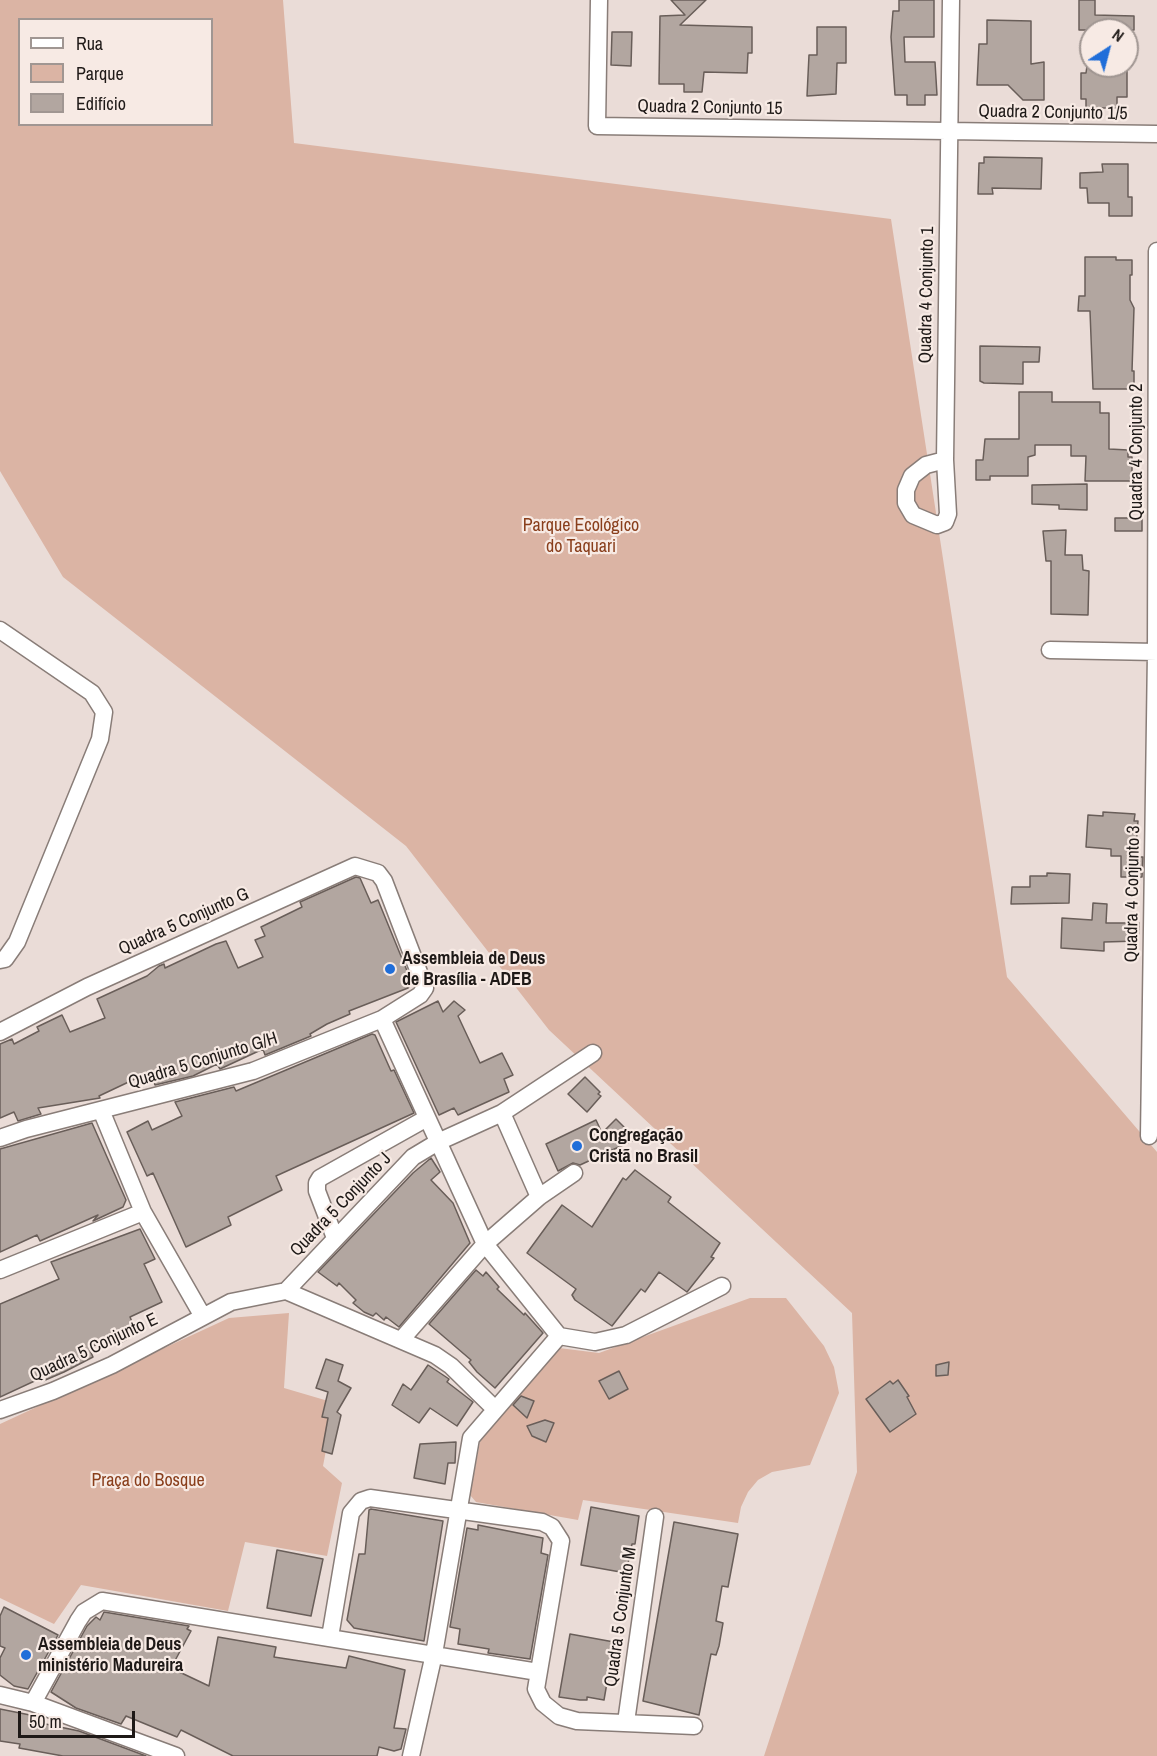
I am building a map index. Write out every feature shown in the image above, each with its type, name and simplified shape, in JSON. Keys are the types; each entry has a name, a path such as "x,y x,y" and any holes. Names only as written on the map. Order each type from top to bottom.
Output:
{"street":[{"name":"Quadra 2 Conjunto 15","path":"599,0 597,126 948,131"},
{"name":"Quadra 4 Conjunto 1","path":"945,460 951,0"},
{"name":"Quadra 2 Conjunto 1/5","path":"948,131 1157,134"},
{"name":"Quadra 4 Conjunto 2","path":"1156,652 1157,252"},
{"path":"0,630 92,693 104,712 100,739 17,942 5,959 0,960"},
{"path":"1050,650 1156,652"},
{"name":"Quadra 4 Conjunto 3","path":"1149,1137 1156,652"},
{"name":"Quadra 5 Conjunto G","path":"0,1032 87,987 347,868 363,866 378,873 384,881 423,977"},
{"name":"Quadra 5 Conjunto G/H","path":"0,1138 253,1071 382,1019 423,993 423,977"},
{"path":"382,1019 485,1244 559,1336 595,1342 626,1335 722,1286"},
{"name":"Quadra 5 Conjunto J","path":"286,1292 413,1157 438,1142 502,1113 593,1053"},
{"path":"101,1110 143,1212 202,1315"},
{"path":"502,1113 539,1197"},
{"path":"335,1238 317,1191 320,1178 427,1118"},
{"path":"401,1340 485,1244 539,1197 574,1173"},
{"path":"0,1270 143,1212"},
{"path":"286,1292 435,1355 451,1366 495,1409"},
{"name":"Quadra 5 Conjunto E","path":"0,1410 53,1391 112,1365 202,1315 231,1302 286,1292"},
{"path":"411,1756 435,1654 457,1510 471,1438 559,1336"},
{"path":"330,1637 339,1570 351,1513 361,1501 370,1498 542,1522 552,1527 558,1534 561,1553 538,1672 536,1689 543,1703 559,1716 594,1723 626,1722 694,1726"},
{"name":"Quadra 5 Conjunto M","path":"626,1722 656,1517"},
{"path":"33,1703 84,1612 102,1601 538,1672"},
{"path":"0,1695 33,1703 176,1756"}],"green space":[{"name":"Parque Ecológico do Taquari","path":"0,0 283,0 294,143 891,219 1007,977 1157,1152 1157,1756 764,1756 857,1472 852,1313 549,1030 406,846 63,577 0,471"},
{"path":"750,1298 786,1298 824,1346 834,1367 839,1393 810,1465 772,1472 758,1480 748,1492 741,1507 738,1523 583,1500 578,1520 476,1502 470,1495 480,1442 485,1430 559,1348 599,1353"},
{"name":"Praça do Bosque","path":"289,1313 284,1388 335,1403 323,1466 342,1483 327,1556 245,1542 228,1611 81,1585 54,1624 0,1598 0,1424 229,1318"}],"building":[{"path":"671,0 706,0 680,25 752,27 752,53 748,53 747,73 704,72 702,92 684,92 684,84 659,84 660,16 685,15"},
{"path":"899,0 934,0 934,37 904,37 905,62 935,62 937,95 925,95 925,105 907,105 907,95 895,95 891,37 893,11 899,11"},
{"path":"1079,0 1095,0 1095,15 1134,16 1134,18 1079,18"},
{"path":"987,20 1031,21 1031,64 1044,62 1044,100 1023,100 1008,85 977,85 979,44 987,44"},
{"path":"817,27 846,27 846,63 837,63 836,94 807,96 809,55 817,55"},
{"path":"612,32 632,32 631,66 611,65"},
{"path":"1081,78 1127,78 1127,97 1117,97 1117,108 1086,108 1086,99 1081,99"},
{"path":"984,157 1042,158 1041,189 992,188 993,194 978,194 979,163 984,163"},
{"path":"1102,164 1128,164 1128,197 1132,197 1132,216 1109,216 1109,203 1088,203 1087,188 1080,188 1080,173 1103,172"},
{"path":"1085,257 1116,257 1116,260 1132,260 1130,300 1134,308 1132,371 1134,371 1134,389 1093,389 1090,311 1078,311 1079,296 1085,296"},
{"path":"980,346 1040,347 1039,362 1023,362 1023,384 984,383 980,381"},
{"path":"1019,392 1052,392 1052,402 1100,402 1100,413 1109,413 1109,449 1128,450 1128,457 1132,457 1132,481 1085,481 1086,456 1071,456 1071,445 1035,445 1035,455 1028,457 1028,476 990,476 990,480 976,480 976,460 983,460 985,439 1019,439"},
{"path":"1087,484 1087,510 1059,509 1059,505 1032,504 1032,485"},
{"path":"1115,518 1142,518 1142,531 1115,531"},
{"path":"1066,530 1065,555 1082,555 1083,570 1089,571 1088,615 1051,614 1051,561 1046,561 1043,531"},
{"path":"1103,812 1135,814 1134,821 1138,821 1135,857 1143,857 1142,877 1121,877 1121,856 1111,856 1111,849 1086,847 1088,815 1103,816"},
{"path":"1047,873 1070,874 1069,903 1011,904 1012,887 1030,887 1030,876 1047,876"},
{"path":"356,877 360,878 371,903 378,900 412,983 408,988 349,1011 350,1014 327,1024 310,1034 311,1036 265,1055 263,1049 220,1069 217,1064 193,1076 155,1085 153,1080 139,1082 137,1078 99,1096 100,1098 38,1108 41,1114 18,1121 14,1112 0,1118 0,1044 12,1039 14,1044 39,1031 37,1027 62,1015 70,1032 105,1018 97,999 147,976 159,966 164,964 165,968 216,944 226,941 238,968 263,957 255,940 265,936 261,927 302,907 300,902"},
{"path":"1093,903 1107,904 1106,923 1139,923 1138,941 1104,942 1104,951 1061,948 1062,918 1092,920"},
{"path":"438,1001 443,1012 454,1001 465,1010 458,1016 480,1063 502,1053 513,1075 504,1079 509,1092 458,1115 454,1108 439,1115 396,1022"},
{"path":"372,1034 375,1035 391,1071 394,1070 414,1113 276,1176 282,1190 228,1217 231,1225 186,1247 153,1173 147,1176 127,1132 148,1121 152,1130 182,1116 175,1102 234,1087 236,1091"},
{"path":"585,1077 600,1092 598,1094 601,1096 587,1112 568,1094"},
{"name":"Congregação Cristã no Brasil","path":"616,1119 636,1139 580,1165 573,1163 558,1171 546,1144 596,1120 602,1133"},
{"path":"92,1123 126,1200 123,1207 93,1221 98,1215 40,1241 37,1235 0,1252 0,1149"},
{"path":"431,1158 440,1172 431,1180 453,1203 470,1243 399,1327 386,1317 384,1320 376,1313 373,1316 364,1312 353,1303 356,1300 339,1283 337,1286 318,1272 413,1173"},
{"path":"635,1170 671,1197 668,1202 720,1243 711,1257 714,1258 687,1292 659,1272 645,1292 641,1289 612,1326 575,1300 572,1295 576,1289 527,1253 562,1205 592,1227 623,1178 626,1180"},
{"path":"140,1229 155,1259 144,1264 162,1302 130,1317 137,1334 116,1345 113,1337 89,1348 93,1357 64,1372 43,1381 41,1378 0,1397 0,1304 59,1279 51,1262"},
{"path":"476,1270 483,1276 486,1272 499,1287 497,1289 524,1315 525,1313 543,1333 495,1388 477,1372 469,1362 471,1360 429,1324"},
{"path":"326,1359 343,1365 338,1381 351,1388 337,1412 341,1415 332,1454 322,1451 328,1418 322,1417 328,1392 316,1388"},
{"path":"949,1362 948,1375 936,1376 936,1365"},
{"path":"428,1365 449,1379 447,1382 473,1402 457,1426 430,1408 419,1423 392,1405 403,1384 411,1390"},
{"path":"619,1371 628,1389 609,1399 599,1381"},
{"path":"898,1380 909,1396 907,1397 916,1414 890,1432 866,1399 890,1381 893,1384"},
{"path":"521,1396 534,1401 527,1418 513,1405"},
{"path":"545,1420 554,1423 546,1442 532,1436 527,1426"},
{"path":"456,1442 455,1463 448,1463 445,1484 414,1478 420,1444"},
{"path":"591,1507 639,1516 635,1544 632,1544 626,1573 581,1565"},
{"path":"369,1510 443,1521 424,1641 354,1628 347,1620 359,1554 365,1554"},
{"path":"674,1522 738,1534 728,1587 722,1586 716,1621 723,1623 719,1646 716,1655 711,1654 699,1715 643,1701"},
{"path":"478,1525 543,1538 541,1553 548,1555 530,1659 488,1653 489,1649 458,1644 460,1629 450,1627 467,1528 478,1530"},
{"path":"277,1550 323,1559 311,1616 267,1608"},
{"name":"Assembleia de Deus ministério Madureira","path":"4,1607 58,1635 28,1689 14,1686 0,1675 0,1658 5,1648 0,1646 0,1616"},
{"path":"104,1612 189,1626 187,1629 191,1631 171,1668 209,1686 218,1637 276,1647 274,1657 346,1668 349,1656 405,1670 394,1728 406,1729 401,1749 394,1751 379,1747 377,1756 233,1756 181,1730 177,1737 126,1716 121,1724 76,1708 51,1692 87,1626 96,1617 100,1620"},
{"path":"570,1634 614,1642 604,1700 587,1697 587,1700 580,1700 559,1697"},
{"path":"0,1709 40,1717 36,1722 79,1731 146,1756 63,1756 19,1748 20,1744 0,1741"}],"place":[{"name":"Assembleia de Deus de Brasília - ADEB","path":"390,969"},
{"name":"Congregação Cristã no Brasil","path":"577,1146"},
{"name":"Assembleia de Deus ministério Madureira","path":"26,1655"}]}
